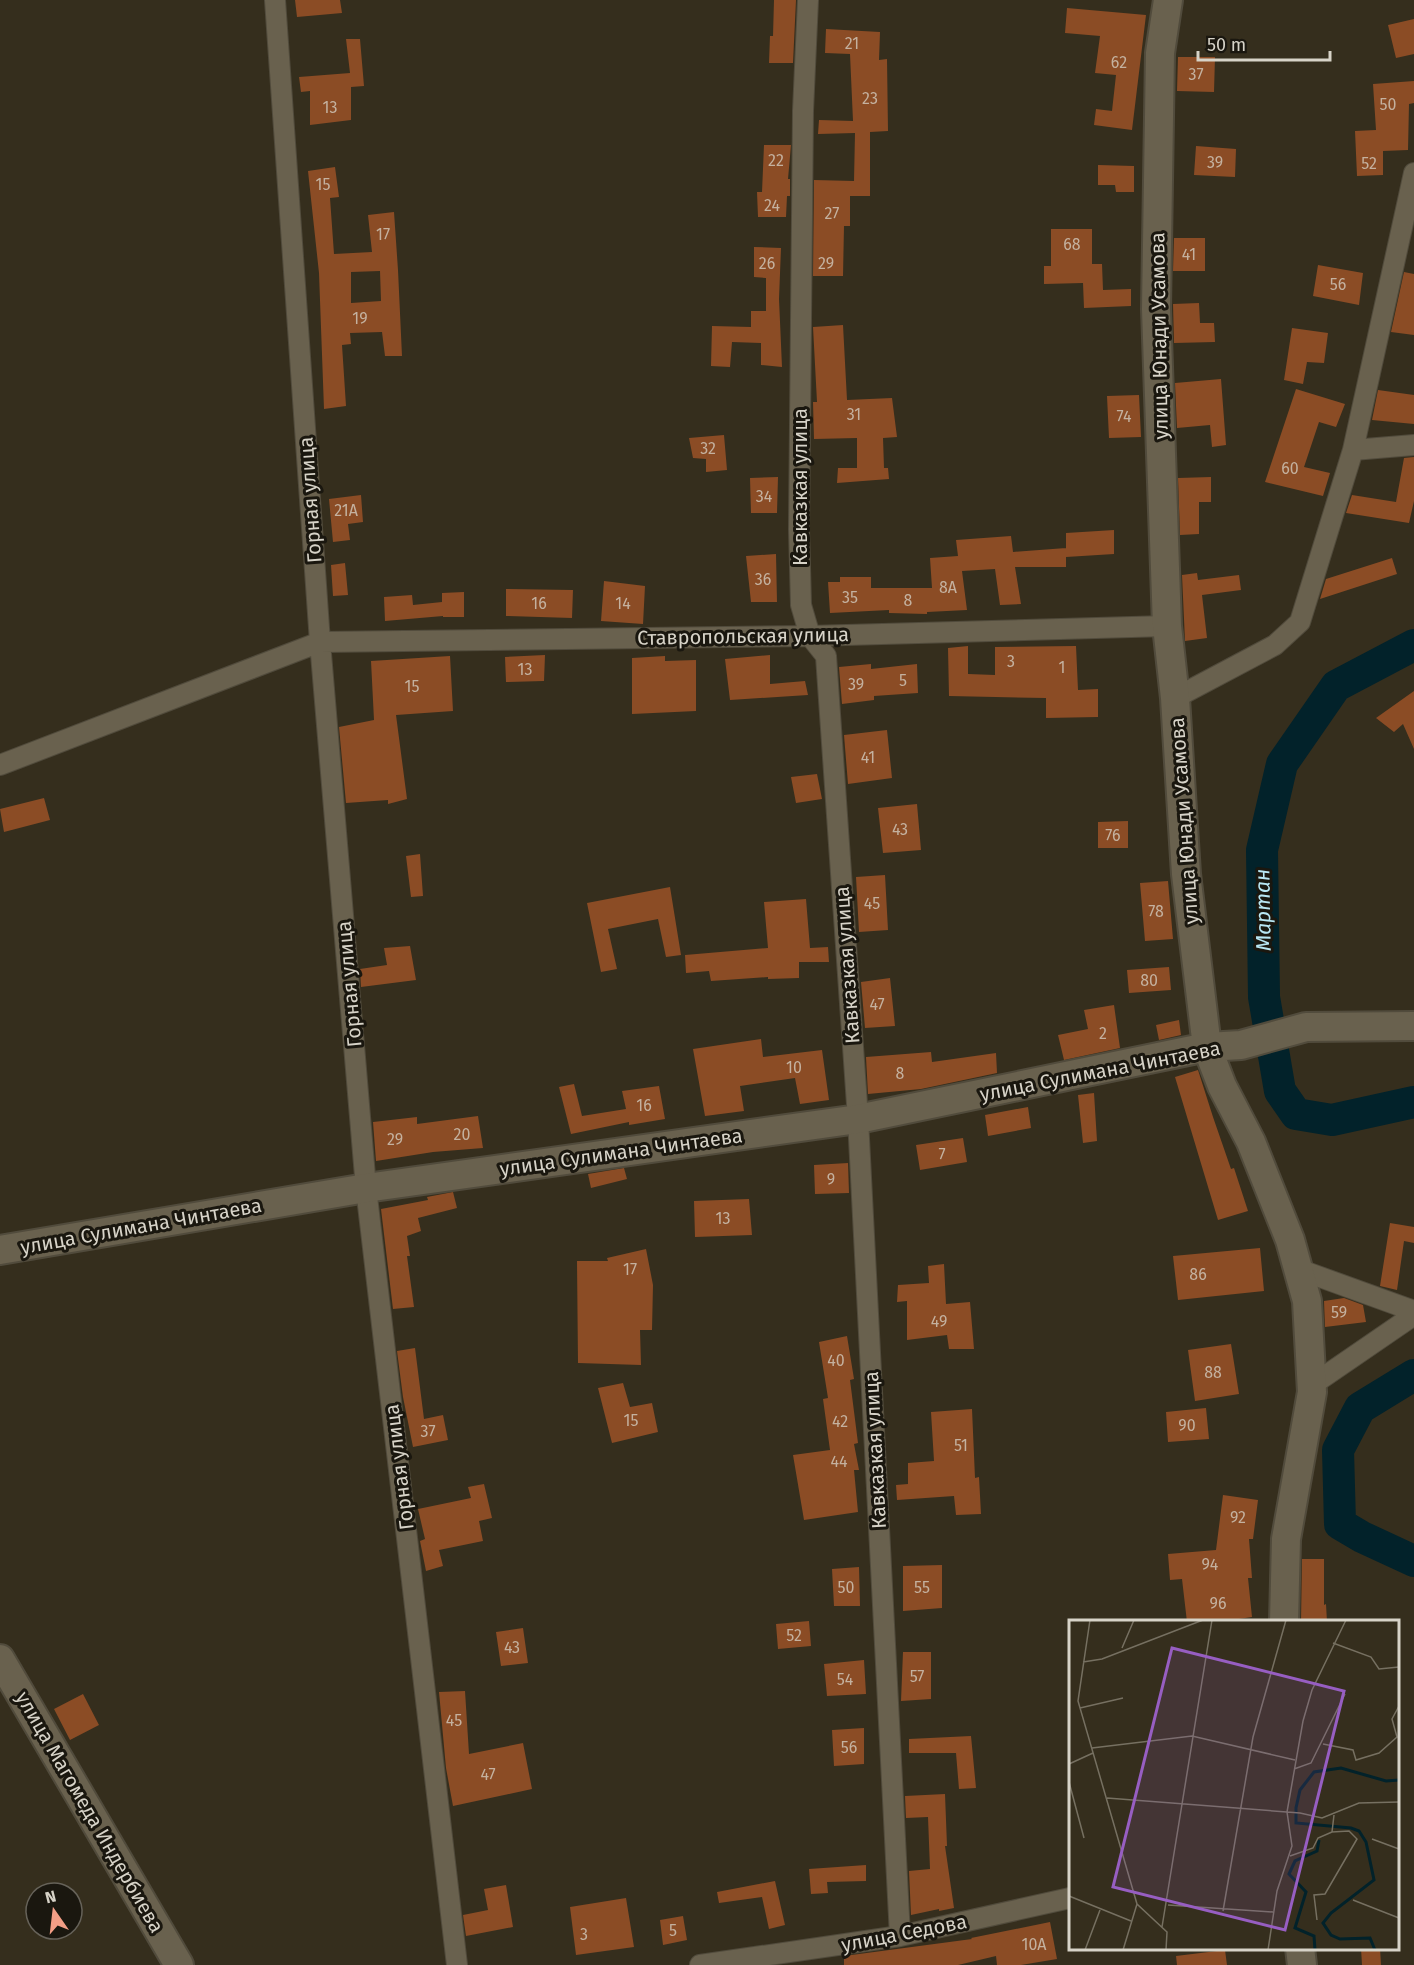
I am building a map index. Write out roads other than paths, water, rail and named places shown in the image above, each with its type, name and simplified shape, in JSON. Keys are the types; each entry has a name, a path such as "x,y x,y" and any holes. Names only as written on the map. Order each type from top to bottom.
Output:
{"street":[{"name":"Горная улица","path":"275,0 320,642 366,1188 457,1965"},
{"name":"Кавказкая улица","path":"808,0 803,111 799,529 801,605 810,636 826,656 858,1119 900,1936"},
{"name":"улица Юнади Усамова","path":"1168,0 1160,53 1156,309 1167,626 1175,698 1186,874 1207,1047 1222,1086 1251,1142 1290,1240 1306,1301 1312,1385 1286,1539 1284,1620"},
{"path":"1175,698 1275,645 1300,622 1353,450 1414,173"},
{"path":"1353,450 1414,445"},
{"name":"Ставропольская улица","path":"320,642 810,636 1167,626"},
{"path":"0,765 320,642"},
{"name":"улица Сулимана Чинтаева","path":"0,1250 366,1188 858,1119 1207,1047 1241,1045 1306,1027 1414,1026"},
{"path":"1298,1269 1414,1313"},
{"path":"1312,1385 1414,1313"},
{"name":"улица Магомеда Индербиева","path":"0,1659 179,1965"},
{"name":"улица Седова","path":"700,1965 900,1936 1069,1898"},
{"path":"1300,1950 1302,1965"}],"waterway":[{"name":"Мартан","path":"1414,645 1336,686 1282,764 1262,850 1264,997 1280,1091 1296,1114 1332,1120 1414,1102"},
{"path":"1414,1375 1360,1408 1338,1450 1340,1524 1414,1561"}]}
